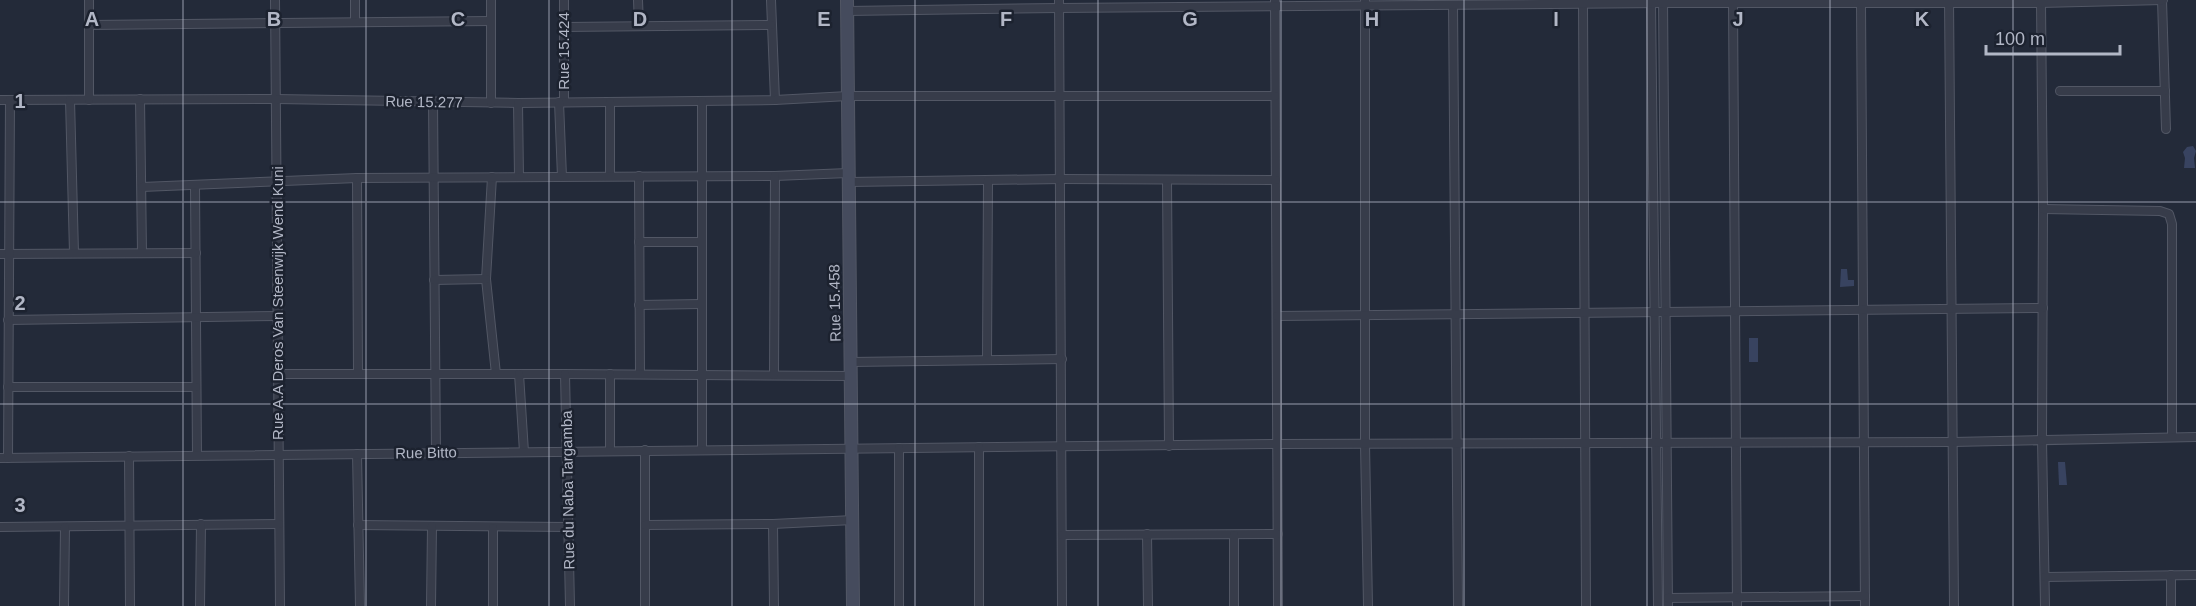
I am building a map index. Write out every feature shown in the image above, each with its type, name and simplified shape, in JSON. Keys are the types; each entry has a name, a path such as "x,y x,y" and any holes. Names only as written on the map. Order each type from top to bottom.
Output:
{"main road":[{"name":"Rue 15.458","path":"847,6 853,606"}],"street":[{"path":"89,0 89,100"},
{"name":"Rue A.A Deros Van Steenwijk Wend Kuni","path":"275,0 280,606"},
{"path":"355,0 356,22"},
{"path":"491,0 491,103"},
{"name":"Rue 15.424","path":"562,177 564,0"},
{"path":"638,0 639,26"},
{"path":"771,0 775,100"},
{"path":"847,6 1275,3 1452,5 1651,2 1861,4 1948,1 2041,3 2163,0 2166,129"},
{"path":"1948,1 1954,606"},
{"path":"1651,2 1658,606"},
{"path":"1662,2 1668,602 1736,602 1865,596"},
{"path":"1275,3 1278,606"},
{"path":"1365,3 1365,444 1368,606"},
{"path":"1733,3 1736,602"},
{"path":"2041,3 2042,440 2045,606"},
{"path":"1059,4 1062,606"},
{"path":"1583,4 1586,606"},
{"path":"1861,4 1865,606"},
{"path":"1452,5 1458,606"},
{"path":"90,25 491,21"},
{"path":"564,27 771,25"},
{"path":"2060,91 2165,91"},
{"name":"Rue 15.277","path":"0,100 276,99 518,103 775,100 848,96 1275,96"},
{"path":"140,99 142,253"},
{"path":"4,458 8,387 5,254 10,100"},
{"path":"70,100 74,253"},
{"path":"702,101 702,450"},
{"path":"433,102 436,453"},
{"path":"610,102 610,177"},
{"path":"518,103 519,177"},
{"path":"142,187 434,177 775,176 988,181 1276,180"},
{"path":"774,375 775,176"},
{"path":"492,177 486,279 496,374"},
{"path":"639,177 640,374"},
{"path":"357,178 358,374"},
{"path":"1167,180 1169,446"},
{"path":"987,359 988,181"},
{"path":"195,186 197,455"},
{"path":"2043,208 2160,211 2169,214 2172,224 2172,437"},
{"path":"639,242 701,242"},
{"path":"5,254 196,253"},
{"path":"435,279 486,279"},
{"path":"639,305 701,304"},
{"path":"1277,315 1654,314 2043,308"},
{"path":"8,320 278,316"},
{"path":"851,362 1062,359"},
{"path":"278,374 850,376"},
{"path":"519,374 524,452"},
{"name":"Rue du Naba Targamba","path":"565,374 570,606"},
{"path":"609,451 610,374"},
{"path":"8,387 196,387"},
{"name":"Rue Bitto","path":"4,458 1278,444 1953,442 2196,437"},
{"path":"979,606 980,447"},
{"path":"898,606 899,448"},
{"path":"645,450 645,606"},
{"path":"357,454 360,606"},
{"path":"129,456 130,606"},
{"path":"645,525 773,524 853,519"},
{"path":"200,606 201,524"},
{"path":"0,527 279,524"},
{"path":"773,524 774,606"},
{"path":"358,525 569,527"},
{"path":"64,526 64,606"},
{"path":"431,606 432,526"},
{"path":"493,528 493,606"},
{"path":"1147,534 1148,606"},
{"path":"1062,535 1278,534"},
{"path":"1234,535 1234,606"},
{"path":"2171,575 2171,606"},
{"path":"2045,577 2196,575"}],"water":[{"path":"2193,146 2196,151 2195,168 2184,168 2183,152 2187,147"},
{"path":"1841,269 1847,269 1848,280 1854,280 1854,286 1840,287"},
{"path":"1749,338 1758,338 1758,362 1749,362"},
{"path":"2058,462 2065,462 2067,485 2059,485"}]}
